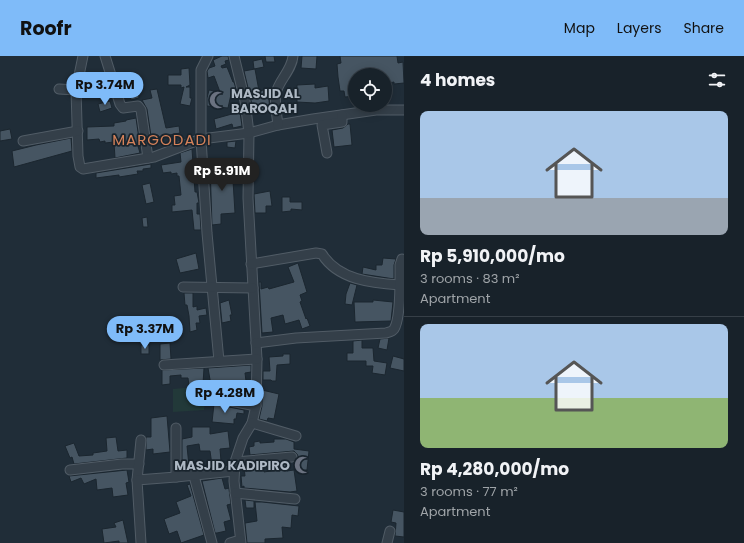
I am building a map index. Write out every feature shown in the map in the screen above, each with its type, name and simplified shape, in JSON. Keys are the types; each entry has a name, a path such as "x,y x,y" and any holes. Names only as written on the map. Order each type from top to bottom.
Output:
{"street":[{"path":"83,56 76,90 78,156 81,169 151,158 201,139 248,133 278,125 376,110 404,110"},
{"path":"105,56 120,104 123,108 138,106 142,110 151,158"},
{"path":"208,56 202,70 201,139 207,233 219,361"},
{"path":"230,543 240,542 235,492 235,467 243,438 252,423 256,406 257,359 248,198 248,133 245,101 234,56"},
{"path":"278,125 276,92 292,64 294,56"},
{"path":"59,90 76,90"},
{"path":"327,153 322,125 342,122 342,115"},
{"path":"23,141 78,131"},
{"path":"251,264 316,253 322,254 328,263 346,274 367,282 400,285"},
{"path":"256,343 296,338 392,332 395,328 402,303 400,265 403,257"},
{"path":"183,287 252,288"},
{"path":"164,364 257,359"},
{"path":"211,397 256,406"},
{"path":"252,423 296,436"},
{"path":"176,428 176,477"},
{"path":"141,440 137,480 141,543"},
{"path":"137,480 194,476 292,457"},
{"path":"70,470 122,464 138,464"},
{"path":"194,476 212,543"},
{"path":"235,492 295,499"},
{"path":"387,543 390,530"}],"green space":[{"path":"195,387 206,393 204,410 173,412 173,389"}],"building":[{"path":"222,56 228,56 229,60 225,61 226,64 221,66 222,68 227,67 236,89 232,90 228,108 207,106 209,90 220,92 214,76 208,78 207,71 209,68 215,66 213,60"},
{"path":"265,56 274,56 275,62 266,62"},
{"path":"302,56 317,56 316,69 301,68"},
{"path":"340,56 397,56 398,63 403,62 404,83 394,84 394,82 392,82 392,68 348,68 348,97 345,97 344,91 340,91 338,77 337,64 341,63"},
{"path":"262,59 264,67 254,69 253,61"},
{"path":"189,68 190,85 186,87 190,87 190,98 192,98 190,106 180,104 184,87 181,88 181,85 168,85 168,75 181,75 181,69"},
{"path":"255,69 259,91 268,89 270,111 253,114 244,71"},
{"path":"315,84 315,88 328,86 329,101 315,103 297,102 297,85"},
{"path":"138,87 139,98 131,100 129,88"},
{"path":"157,89 166,128 179,126 180,133 159,137 158,135 151,136 147,109 142,100 152,98 150,90"},
{"path":"110,101 112,108 100,112 98,104"},
{"path":"240,112 242,126 233,128 232,124 216,129 214,119"},
{"path":"136,118 140,153 115,158 114,142 100,142 99,139 87,140 87,127 114,126 114,123"},
{"path":"350,124 352,145 334,147 332,130 343,128"},
{"path":"10,129 12,139 0,141 0,131"},
{"path":"71,138 72,151 14,167 12,151"},
{"path":"236,141 235,148 227,147 227,142"},
{"path":"192,149 195,192 197,192 199,203 197,203 197,214 200,214 201,230 194,230 192,210 172,212 172,205 175,205 174,196 181,195 179,176 177,176 177,173 163,173 161,165 181,162 180,153"},
{"path":"151,164 151,168 143,169 143,171 137,171 138,174 96,178 96,173"},
{"path":"232,164 235,213 221,214 221,224 212,225 210,165"},
{"path":"150,183 154,202 146,204 142,185"},
{"path":"270,191 272,206 266,206 266,213 255,213 254,194"},
{"path":"282,197 290,197 290,202 302,202 302,210 291,209 291,211 282,212"},
{"path":"147,217 148,227 143,227 142,218"},
{"path":"196,253 199,269 180,273 176,259"},
{"path":"383,258 396,259 394,265 394,279 362,274 363,267 376,270 376,265 382,265"},
{"path":"298,263 307,292 300,295 302,301 300,302 310,326 302,329 299,320 285,324 283,315 271,318 273,332 262,333 259,282 261,282 261,289 268,287 269,289 294,282 288,267"},
{"path":"350,283 357,285 352,305 345,304 346,294"},
{"path":"184,293 193,293 193,307 197,306 197,310 206,308 207,315 199,316 200,323 196,323 197,330 190,332 189,316 187,305 185,305"},
{"path":"229,300 232,315 230,315 231,321 222,323 220,303"},
{"path":"373,300 393,302 391,321 355,322 354,302 373,302"},
{"path":"389,338 387,350 378,348 380,339"},
{"path":"362,340 362,348 373,348 374,361 387,363 385,375 372,373 373,366 366,366 366,361 347,361 347,353 353,353 353,341"},
{"path":"170,343 171,359 160,360 160,344"},
{"path":"141,345 149,345 149,354 141,354"},
{"path":"283,354 290,354 290,364 277,365 276,381 263,380 263,371 270,371 269,357 283,356"},
{"path":"393,356 404,359 404,371 390,368"},
{"path":"251,365 251,372 245,373 246,381 227,381 227,383 248,387 248,390 250,391 248,398 212,391 208,368"},
{"path":"204,368 203,384 189,386 188,378 181,378 181,375 170,376 170,384 162,385 162,370"},
{"path":"262,390 279,394 274,419 268,418 267,421 259,419 262,406"},
{"path":"214,404 244,410 244,414 237,413 236,419 234,419 234,424 212,422"},
{"path":"167,416 170,452 153,454 153,449 146,450 146,437 151,437 151,418"},
{"path":"192,427 210,427 210,434 228,431 230,448 220,449 220,466 204,467 212,465 210,451 200,451 199,444 187,446 189,466 182,466 182,439 192,437"},
{"path":"116,437 118,451 127,450 127,458 74,464 72,457 70,458 65,446 74,443 79,456 93,455 93,453 107,451 106,438"},
{"path":"274,439 286,439 294,442 294,449 309,451 307,470 298,470 299,458 294,451 250,455 249,447 254,446 254,442 274,442"},
{"path":"275,464 286,464 287,471 294,470 297,491 290,492 244,488 244,486 242,487 241,476 245,476 244,467 263,466 264,472 276,470"},
{"path":"127,470 129,482 126,483 128,495 113,497 112,488 97,490 96,479 84,484 81,478 71,482 69,476"},
{"path":"222,478 225,489 229,488 231,504 227,505 231,520 224,522 226,531 215,533 202,481"},
{"path":"190,484 204,535 181,543 177,531 169,534 164,519 180,513 176,502 191,496 187,485"},
{"path":"245,500 254,501 254,508 246,508"},
{"path":"255,502 299,506 298,516 292,515 291,528 282,527 283,538 265,539 265,543 247,543 245,523 257,521"},
{"path":"393,510 404,512 404,537 395,536 396,523 391,522"},
{"path":"123,520 128,543 119,543 119,541 104,543 102,529 116,527 114,523"}],"place":[{"name":"MASJID AL BAROQAH","path":"218,100"},
{"name":"MASJID KADIPIRO","path":"303,465"}],"district":[{"name":"MARGODADI","path":"162,139"}]}
